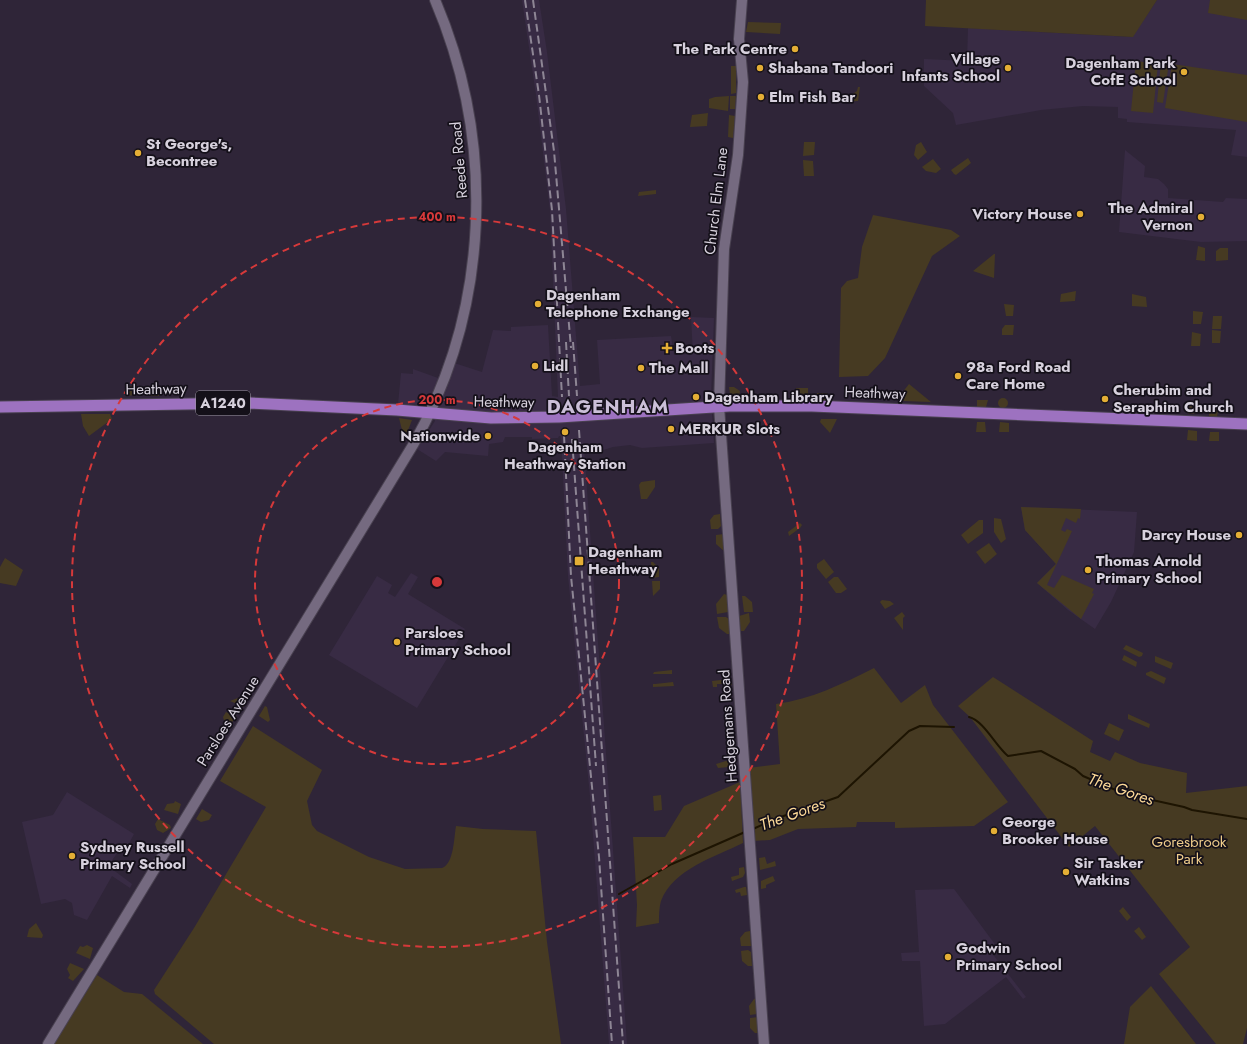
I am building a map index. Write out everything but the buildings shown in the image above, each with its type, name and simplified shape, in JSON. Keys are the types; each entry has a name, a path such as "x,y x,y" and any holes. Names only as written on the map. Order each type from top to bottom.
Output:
{"main road":[{"name":"Heathway","path":"0,407 250,403 430,412 491,418 531,418 719,406 759,405 862,407 1247,424"}],"street":[{"name":"Reede Road","path":"430,412 449,366 470,287 477,213 476,158 467,96 454,50 436,0"},
{"name":"Church Elm Lane","path":"719,406 724,248 738,155 743,82 739,39 742,0"},
{"name":"Hedgemans Road","path":"719,406 764,1044"},
{"name":"Parsloes Avenue","path":"48,1044 281,664 282,658 287,654 346,557 413,445 430,412"}],"shaded area":[{"path":"522,0 539,0 547,52 566,209 580,386 600,384 597,340 671,336 674,355 693,354 691,317 714,318 711,397 714,443 642,448 630,445 613,447 597,452 597,448 584,448 627,1044 609,1044 590,796 568,576 561,436 558,438 532,439 532,437 505,437 503,442 489,444 488,456 445,452 436,461 417,449 435,421 435,410 425,405 398,404 401,373 413,374 413,369 438,378 445,360 482,372 493,330 511,331 511,327 548,325 552,396 558,397 550,210 536,95"},
{"path":"1157,0 1247,0 1247,157 1231,155 1236,130 1127,122 1127,119 1118,118 1118,107 1083,106 1041,110 956,125 953,113 924,86 924,59 967,61 968,28 1132,37"},
{"path":"1125,150 1145,166 1144,177 1158,179 1164,184 1168,189 1168,198 1223,202 1226,198 1247,199 1247,241 1201,242 1119,232"},
{"name":"Thomas Arnold Primary School","path":"1021,507 1137,512 1134,552 1111,602 1095,629 1068,610 1037,583 1056,564 1025,530"},
{"name":"Parsloes Primary School","path":"411,573 418,577 408,594 465,629 417,708 329,655 377,576 392,585 388,593 395,597"},
{"name":"Sydney Russell Primary School","path":"67,792 134,834 125,851 120,849 108,866 132,884 130,888 112,876 87,920 74,915 72,903 65,899 41,904 22,822 53,815"},
{"name":"Godwin Primary School","path":"954,889 997,947 991,952 1026,997 1023,999 1006,977 945,1024 924,1026 920,961 902,961 901,953 919,952 915,890"}],"green space":[{"path":"926,0 1157,0 1133,37 925,26"},
{"path":"1210,0 1247,0 1247,20 1208,13"},
{"path":"748,22 781,23 780,34 746,32"},
{"path":"1136,61 1158,64 1153,113 1131,111"},
{"path":"1161,62 1169,63 1163,103 1157,102"},
{"path":"1172,64 1247,75 1247,122 1165,108"},
{"path":"731,66 736,66 736,93 731,94"},
{"path":"858,87 860,87 858,101 842,102 857,91"},
{"path":"729,96 728,111 709,108 709,99"},
{"path":"730,96 736,96 735,109 730,109"},
{"path":"708,113 707,126 690,127 692,115"},
{"path":"729,115 735,116 733,138 728,137"},
{"path":"804,142 815,142 814,155 803,156"},
{"path":"921,142 927,152 918,160 914,155 916,145"},
{"path":"968,158 971,163 956,175 954,174 951,170"},
{"path":"933,159 941,169 936,173 926,171 922,167"},
{"path":"803,160 813,161 814,176 804,176"},
{"path":"656,190 656,194 638,196 639,192"},
{"path":"873,215 951,230 960,236 932,256 885,358 868,376 839,377 841,288 847,281 858,278 862,247"},
{"path":"1198,246 1205,248 1205,261 1196,260"},
{"path":"1220,248 1228,248 1228,260 1216,261 1216,251"},
{"path":"994,254 994,278 973,271"},
{"path":"1076,291 1075,301 1060,302 1061,294"},
{"path":"1132,294 1146,297 1147,307 1132,306"},
{"path":"1004,304 1014,305 1013,316 1006,316"},
{"path":"1193,311 1203,312 1201,324 1193,324"},
{"path":"1213,316 1222,316 1221,329 1212,329"},
{"path":"1005,325 1014,325 1013,335 1002,335 1002,329"},
{"path":"1212,330 1221,331 1220,343 1212,343"},
{"path":"1192,332 1201,334 1200,346 1191,346"},
{"path":"909,384 931,402 903,401 901,398 902,393"},
{"path":"129,386 136,386 136,395 125,396 125,388"},
{"path":"729,387 734,387 740,391 739,397 732,396 730,394"},
{"path":"796,388 808,388 808,397 796,398"},
{"path":"147,390 159,390 159,396 148,396"},
{"path":"817,393 827,393 828,403 817,403"},
{"path":"1001,398 1005,398 1007,399 1007,407 1001,408 998,405 998,401"},
{"path":"977,400 988,400 986,407 977,407"},
{"path":"1190,402 1199,402 1198,413 1188,414"},
{"path":"1209,409 1218,409 1217,418 1209,417"},
{"path":"81,414 110,414 112,419 89,436 83,426"},
{"path":"399,418 412,420 407,433 402,430"},
{"path":"821,419 837,419 830,433 820,422"},
{"path":"977,422 985,422 986,432 976,432"},
{"path":"1000,422 1009,423 1009,432 999,432"},
{"path":"1188,430 1197,431 1197,441 1187,440"},
{"path":"1210,432 1219,432 1219,441 1209,441"},
{"path":"655,480 655,487 647,499 641,499 639,485 641,482"},
{"path":"1021,507 1081,509 1080,519 1078,518 1076,523 1066,518 1061,530 1065,532 1067,529 1072,531 1047,585 1054,588 1062,575 1094,589 1092,593 1094,594 1081,619 1037,583 1056,564 1025,530"},
{"path":"720,514 721,526 718,529 711,529 710,520 714,515"},
{"path":"994,518 1001,519 1006,539 1001,543 994,532"},
{"path":"979,520 983,520 983,533 968,544 961,535"},
{"path":"800,523 802,525 800,528 789,536 788,532"},
{"path":"724,534 725,552 716,544 716,535"},
{"path":"989,543 997,554 985,564 976,552"},
{"path":"5,558 23,570 16,586 0,583 0,567"},
{"path":"824,559 834,572 826,579 817,568 817,564"},
{"path":"651,562 659,568 659,577 652,578"},
{"path":"834,577 838,577 847,589 841,593 836,593 828,582"},
{"path":"652,581 660,581 660,589 653,596"},
{"path":"724,594 727,595 728,612 717,614 716,604"},
{"path":"742,596 745,596 752,602 753,612 744,612"},
{"path":"882,600 890,601 894,604 885,609 880,602"},
{"path":"902,612 905,616 903,618 903,630 894,618"},
{"path":"749,613 750,622 744,631 741,631 739,616"},
{"path":"717,617 726,617 729,619 730,634 727,634 719,628"},
{"path":"1126,645 1143,653 1142,656 1139,657 1123,649"},
{"path":"1124,655 1137,662 1136,667 1122,660"},
{"path":"1155,656 1173,663 1171,669 1155,662"},
{"path":"874,668 901,703 925,685 933,705 1008,802 974,826 895,828 895,822 857,822 856,827 798,829 770,840 753,841 748,768 780,764 776,704 814,695"},
{"path":"672,670 672,674 653,674 654,672"},
{"path":"1151,671 1166,678 1164,684 1146,675 1146,673"},
{"name":"Goresbrook Park","path":"993,677 1093,741 1090,752 1110,761 1115,752 1140,763 1187,773 1186,793 1247,786 1247,1028 1243,1044 1216,1044 1159,974 1190,947 1095,826 1069,847 970,717 958,706"},
{"path":"730,679 732,685 724,686 724,684 717,684 717,687 713,687 712,681"},
{"path":"673,682 674,686 653,687 653,684"},
{"path":"243,696 246,698 244,707 230,701"},
{"path":"265,706 267,707 270,720 268,722 259,716"},
{"path":"226,712 237,717 228,726 225,724 223,717"},
{"path":"1128,714 1150,724 1149,728 1128,719"},
{"path":"1109,723 1124,730 1119,741 1104,734"},
{"path":"253,726 322,770 307,801 312,825 317,831 369,857 405,869 442,868 449,861 451,856 456,826 483,829 536,831 547,942 561,1044 214,1044 155,994 154,990 194,928 266,807 220,781"},
{"path":"729,760 729,767 718,768 716,764"},
{"path":"740,782 743,843 696,865 685,872 675,880 661,901 659,909 659,923 636,927 637,905 633,837 665,837 684,806"},
{"path":"661,795 662,810 654,811 653,796"},
{"path":"175,801 181,804 178,814 164,810 167,804 174,803"},
{"path":"202,809 212,815 209,820 201,822 196,819"},
{"path":"158,819 170,825 171,828 163,833 157,830 155,824"},
{"path":"765,857 767,864 775,861 776,866 760,870 759,858"},
{"path":"744,867 745,873 743,877 732,881 731,877 739,875 739,868"},
{"path":"773,876 775,881 766,885 766,888 761,889 761,881"},
{"path":"746,887 747,895 741,896 740,892 736,893 735,890"},
{"path":"1123,907 1131,917 1127,921 1119,911"},
{"path":"36,923 43,935 42,938 27,937 29,929"},
{"path":"1139,927 1146,937 1142,940 1134,931"},
{"path":"750,931 751,946 741,946 740,938 745,932"},
{"path":"87,945 93,948 90,959 76,953 80,946 83,947"},
{"path":"748,950 751,952 752,966 748,966 742,961 741,951"},
{"path":"70,963 84,969 73,981 68,978 70,975 67,969"},
{"path":"97,975 124,992 142,994 203,1044 54,1044"},
{"path":"1151,986 1196,1044 1124,1044 1130,1007"},
{"path":"758,998 757,1014 750,1015 749,1006 754,999"},
{"path":"758,1017 761,1033 755,1033 750,1028 750,1018"}],"waterway":[{"name":"The Gores","path":"969,717 980,723 1008,756 1041,751 1075,769 1083,776 1125,794 1192,810 1247,819"},
{"name":"The Gores","path":"753,829 775,819 838,797 909,731 920,726 954,727"},
{"name":"The Gores","path":"619,894 672,864 745,832"}],"railway":[{"path":"525,0 539,95 552,210 562,397"},
{"path":"533,0 554,151 571,348"},
{"path":"566,342 569,396"},
{"path":"573,342 577,396"},
{"path":"579,430 623,1044"},
{"path":"564,435 571,576 599,857 612,1044"},
{"path":"572,439 596,766"}],"place":[{"name":"The Park Centre","path":"795,49"},
{"name":"Shabana Tandoori","path":"760,68"},
{"name":"Village Infants School","path":"1008,68"},
{"name":"Dagenham Park CofE School","path":"1184,72"},
{"name":"Elm Fish Bar","path":"761,97"},
{"name":"St George's, Becontree","path":"138,153"},
{"name":"Victory House","path":"1080,214"},
{"name":"The Admiral Vernon","path":"1201,217"},
{"name":"Dagenham Telephone Exchange","path":"538,304"},
{"name":"Boots","path":"667,348"},
{"name":"Lidl","path":"535,366"},
{"name":"The Mall","path":"641,368"},
{"name":"98a Ford Road Care Home","path":"958,376"},
{"name":"Dagenham Library","path":"696,397"},
{"name":"Cherubim and Seraphim Church","path":"1105,399"},
{"name":"MERKUR Slots","path":"671,429"},
{"name":"Dagenham Heathway Station","path":"565,432"},
{"name":"Nationwide","path":"488,436"},
{"name":"Darcy House","path":"1239,535"},
{"name":"Dagenham Heathway","path":"579,561"},
{"name":"Thomas Arnold Primary School","path":"1088,570"},
{"name":"Parsloes Primary School","path":"397,642"},
{"name":"George Brooker House","path":"994,831"},
{"name":"Sydney Russell Primary School","path":"72,856"},
{"name":"Sir Tasker Watkins","path":"1066,872"},
{"name":"Godwin Primary School","path":"948,957"}],"district":[{"name":"DAGENHAM","path":"608,406"}]}
